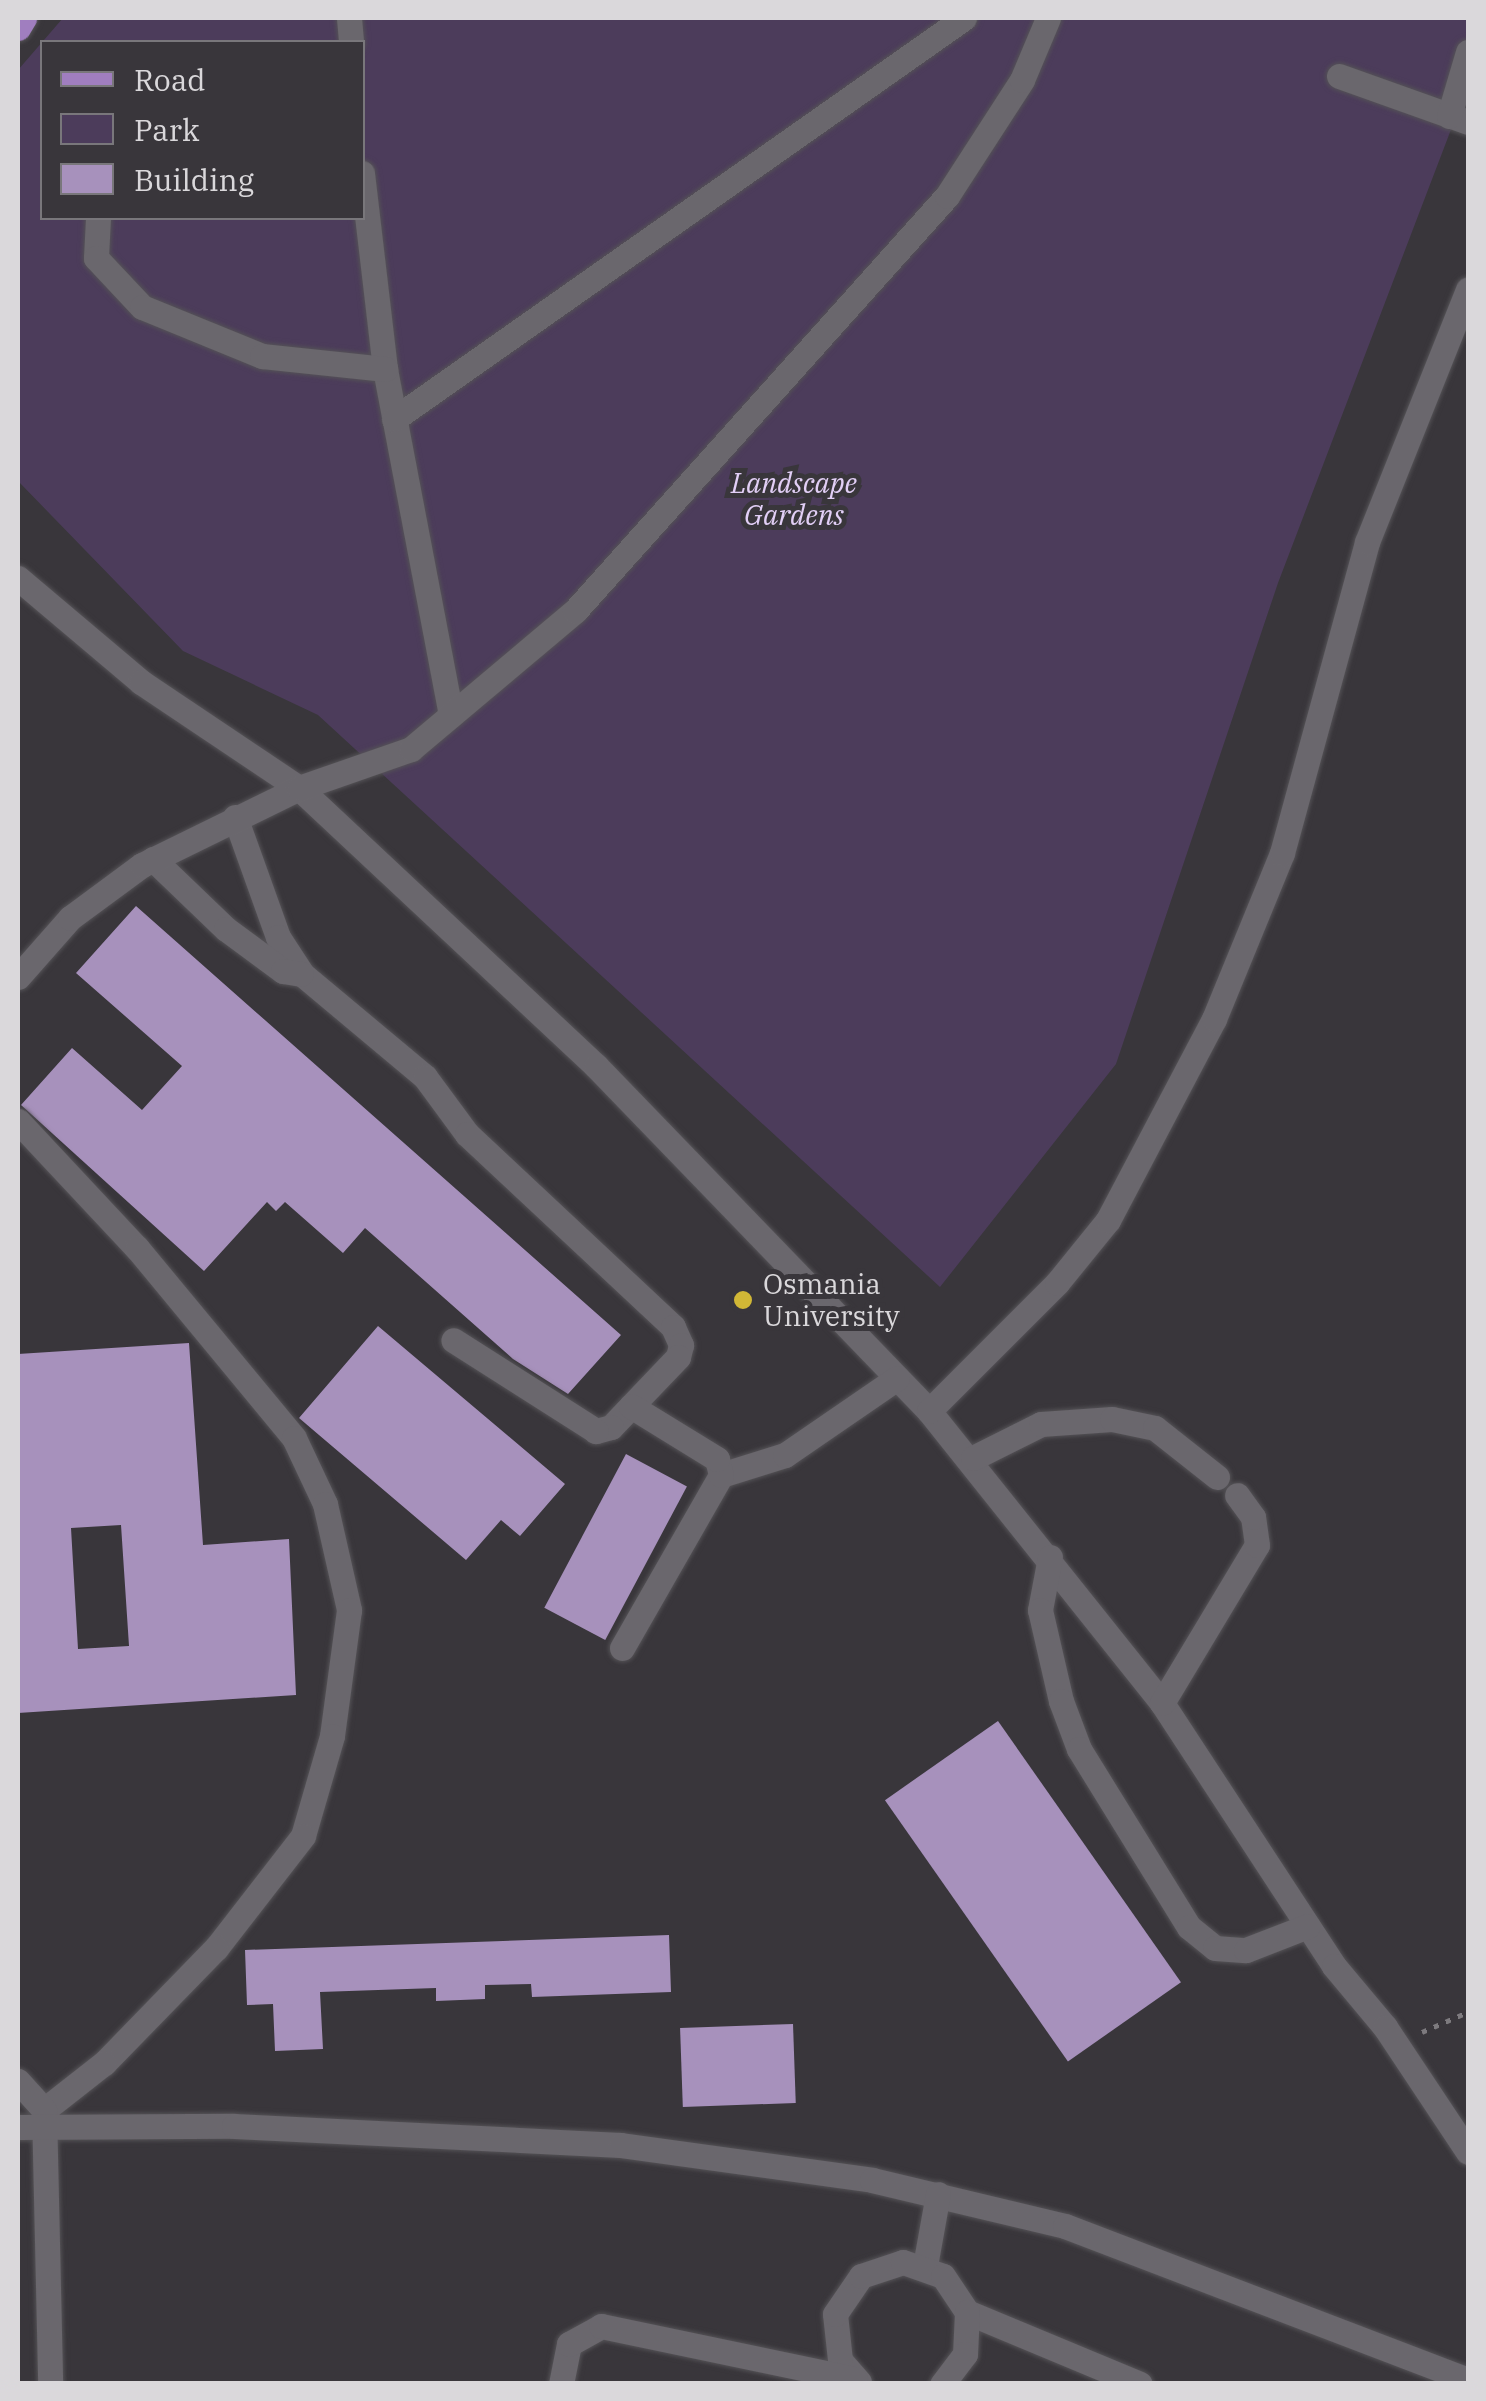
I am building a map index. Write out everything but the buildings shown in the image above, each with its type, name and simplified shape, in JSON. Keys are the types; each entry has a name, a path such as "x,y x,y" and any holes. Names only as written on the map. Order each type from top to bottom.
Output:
{"main road":[{"path":"18,28 24,18"}],"street":[{"path":"394,419 964,18"},
{"path":"18,977 70,918 154,858 300,788 411,748 575,612 947,196 1022,80 1048,18"},
{"path":"1339,76 1459,119 1468,52"},
{"path":"365,198 385,368 450,715"},
{"path":"98,220 96,258 142,308 262,356 385,368"},
{"path":"929,1411 1056,1284 1108,1220 1214,1019 1282,853 1366,542 1468,289"},
{"path":"18,578 141,682 300,788 596,1066 973,1458 1162,1703 1308,1926 1396,2042 1468,2152"},
{"path":"235,817 278,937 302,974 425,1078 467,1134 673,1327 678,1357 604,1431 584,1428 453,1340"},
{"path":"154,858 226,929 283,970 302,974"},
{"path":"18,1121 138,1248 294,1438 325,1504 349,1610 332,1736 304,1836 216,1948 104,2062 35,2121"},
{"path":"622,1648 721,1475 785,1455 897,1378"},
{"path":"631,1406 717,1460 721,1475"},
{"path":"973,1458 1041,1424 1112,1418 1155,1428 1227,1486 1253,1518 1257,1545 1162,1703"},
{"path":"1050,1557 1040,1610 1061,1702 1079,1749 1189,1928 1215,1948 1246,1950 1308,1926"},
{"path":"18,2082 35,2121 50,2384"},
{"path":"35,2121 234,2126 621,2145 938,2194 1065,2226 1468,2380"},
{"path":"924,2266 938,2194"},
{"path":"858,2381 834,2338 845,2293 882,2265 924,2266 951,2284 967,2312 965,2354 942,2384"},
{"path":"967,2312 1140,2384"},
{"path":"561,2384 569,2344 578,2334 601,2326 858,2381"}],"path":[{"path":"1396,2042 1468,2012"}],"green space":[{"name":"Landscape Gardens","path":"63,18 1468,18 1468,85 1278,583 1116,1064 940,1287 318,715 183,651 18,481 18,70 40,44 40,220 365,220 365,40 44,40"}],"place":[{"name":"Osmania University","path":"743,1300"}]}
